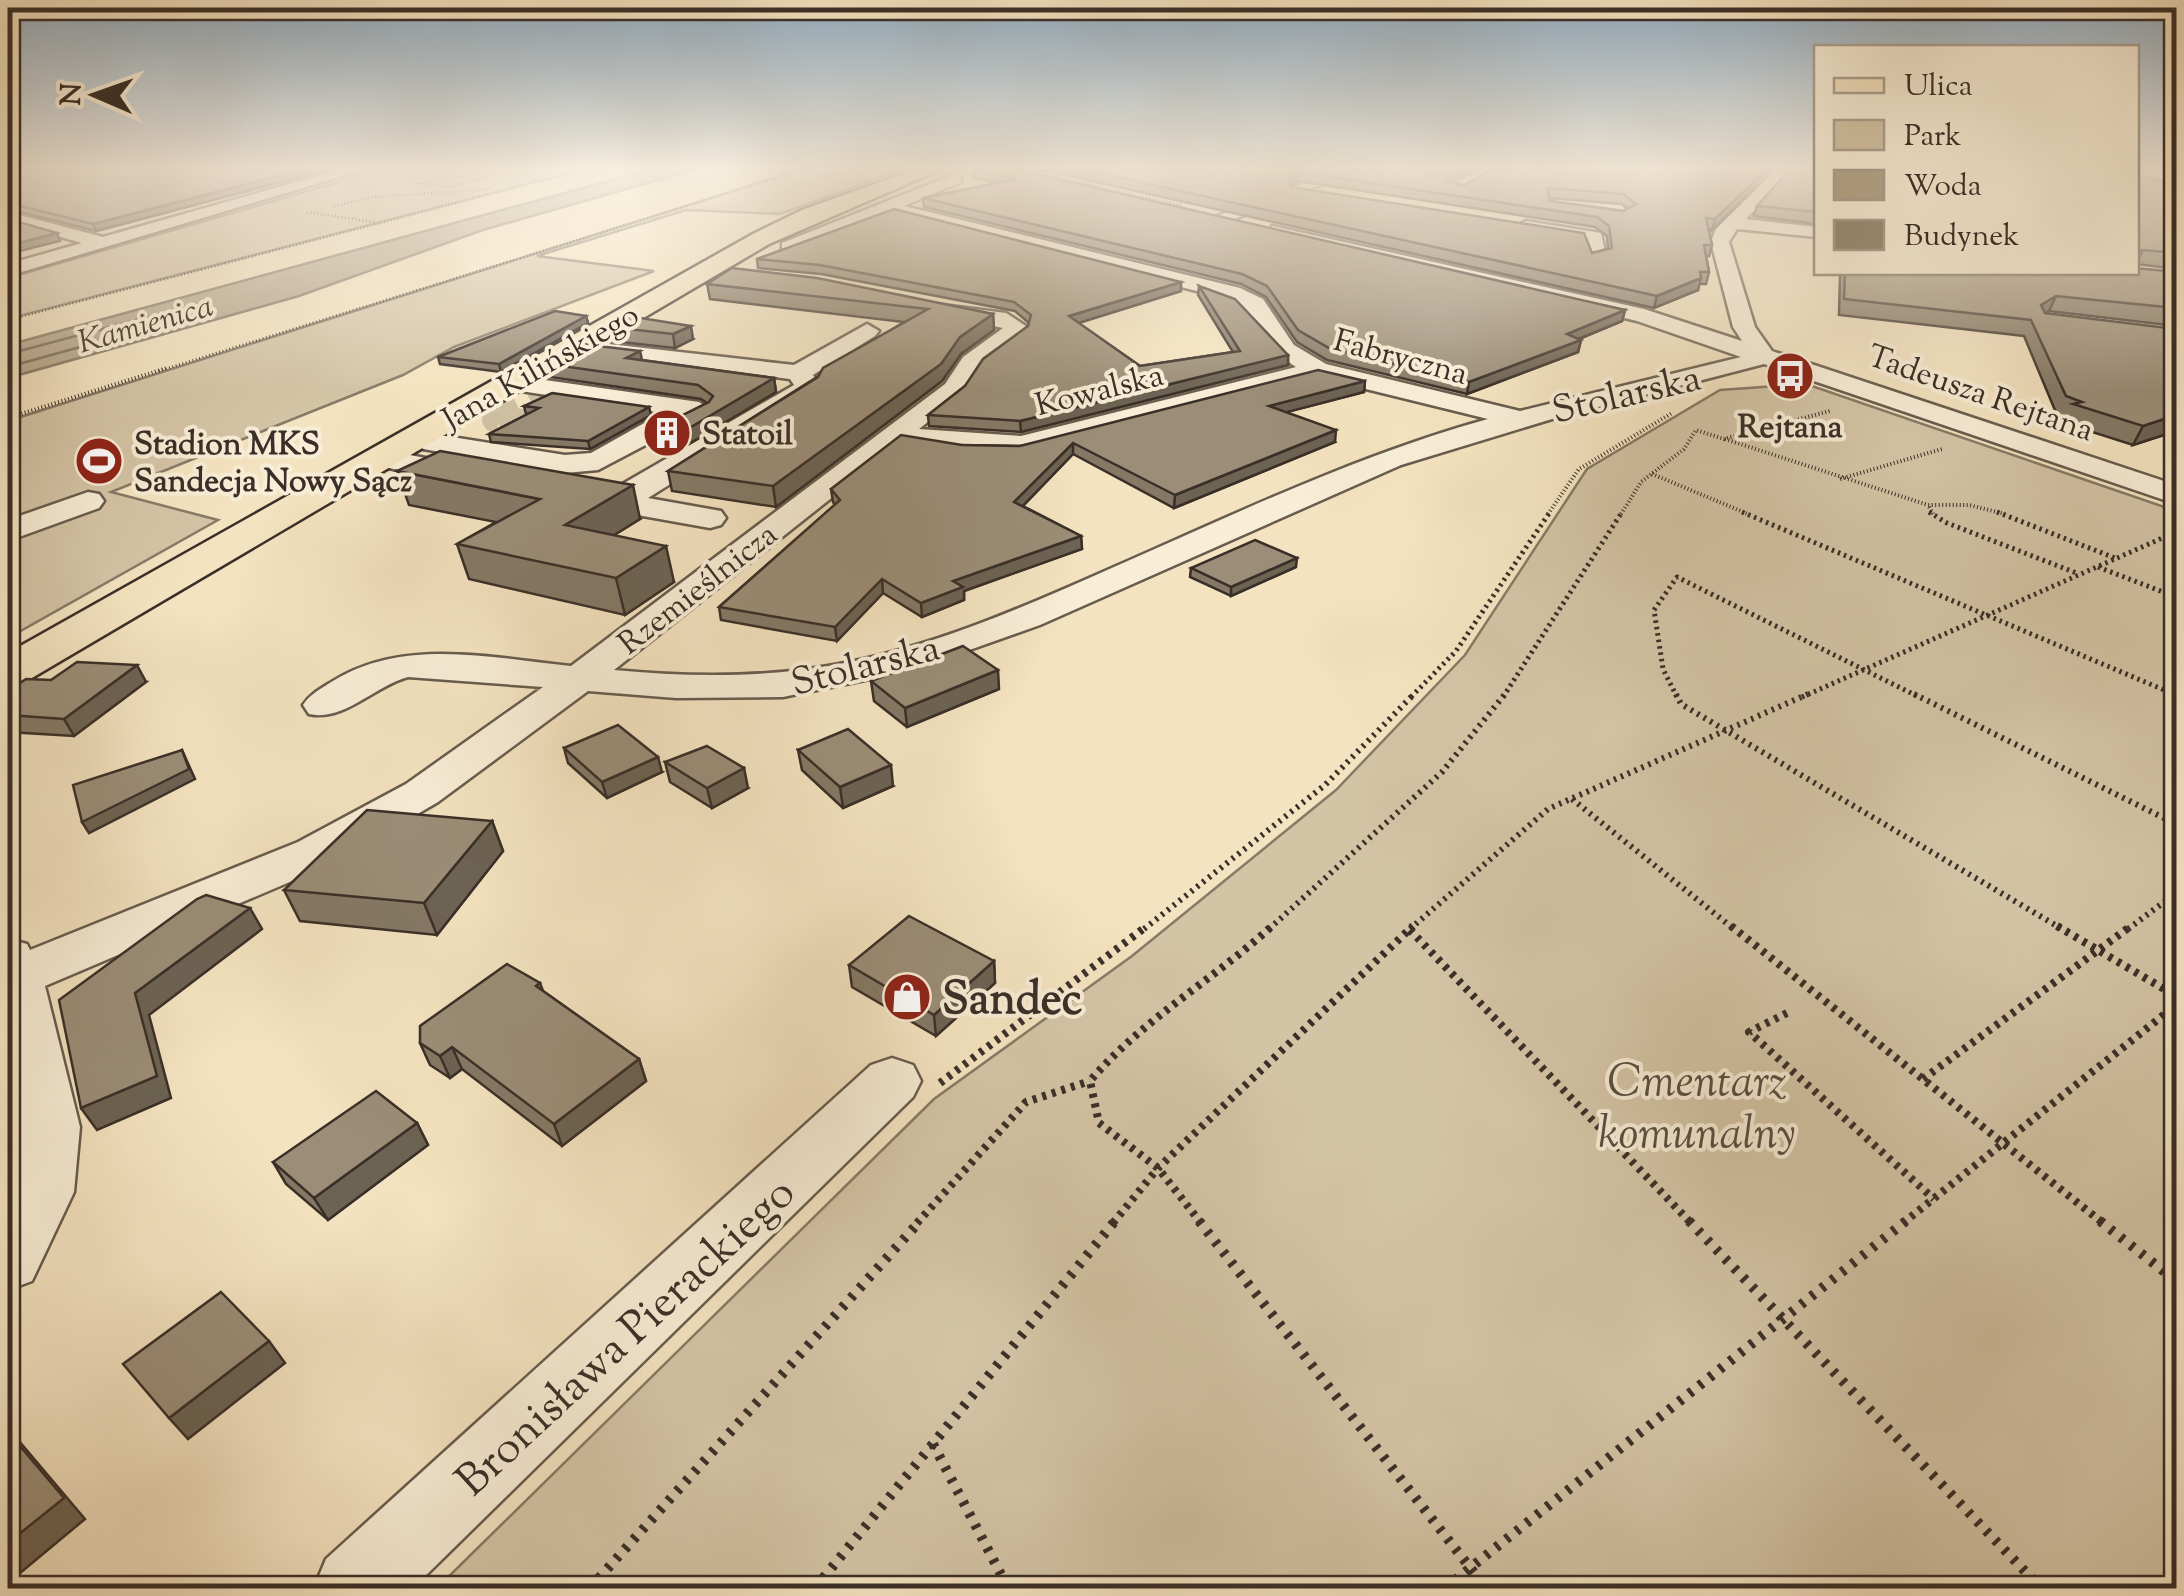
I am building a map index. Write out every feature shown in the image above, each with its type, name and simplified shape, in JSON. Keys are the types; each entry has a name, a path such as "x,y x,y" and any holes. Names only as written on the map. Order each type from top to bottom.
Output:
{"main road":[{"name":"Jana Kilińskiego","path":"8,672 503,401 578,344 759,242"}],"street":[{"path":"8,270 102,242"},
{"path":"789,248 802,242"},
{"name":"Fabryczna","path":"1034,242 1232,293 1255,304 1286,350 1317,369 1518,419"},
{"path":"1106,260 1155,242"},
{"path":"1329,242 1644,316 1696,316 1740,310"},
{"path":"1594,242 1596,256"},
{"path":"1720,242 1744,328 1763,355"},
{"path":"708,270 754,273"},
{"name":"Rzemieślnicza","path":"323,705 372,674 407,665 579,677 954,389 972,362 1018,328 1006,320 919,304"},
{"name":"Tadeusza Rejtana","path":"1644,316 2176,495"},
{"path":"578,344 798,373 868,332"},
{"name":"Stolarska","path":"579,677 722,688 777,686 897,664 1034,611 1345,477 1518,419 1748,364 1763,355"},
{"name":"Kowalska","path":"896,434 963,444 1021,445 1317,369"},
{"path":"620,502 809,387 798,373"},
{"path":"413,448 564,464 598,461 699,410 503,401"},
{"path":"413,448 574,494 710,518"},
{"path":"8,502 47,487"},
{"path":"8,531 88,501"},
{"path":"8,1260 42,1192 50,1127 12,967 314,853 479,755 579,677"},
{"name":"Bronisława Pierackiego","path":"355,1588 913,1085"}],"path":[{"path":"8,320 304,242"},
{"path":"8,418 570,242"},
{"path":"913,1085 1057,998 1325,785 1456,651 1579,469 1682,408"},
{"path":"1724,438 1832,411"},
{"path":"590,1588 1026,1102 1090,1081 1118,1047 1230,965 1442,772 1522,674 1641,482 1684,449 1696,430 1928,505 1948,503 1983,509 2116,559"},
{"path":"1840,479 1958,444"},
{"path":"1652,474 2176,696"},
{"path":"1928,505 1928,511 1947,522 2081,574"},
{"path":"814,1588 827,1582 932,1444 1158,1168 1410,930 1548,809 2176,532"},
{"path":"2097,567 2176,597"},
{"path":"2176,824 1677,577 1654,610 1663,669 1681,704 2176,996"},
{"path":"1572,799 2176,1280"},
{"path":"1923,1079 2176,893"},
{"path":"1410,930 2041,1588"},
{"path":"1444,1588 2176,1005"},
{"path":"1786,1013 1749,1032 1934,1199"},
{"path":"1090,1081 1098,1123 1158,1168 1486,1588"},
{"path":"932,1444 1008,1588"}],"green space":[{"path":"131,242 302,242 8,319 8,278"},
{"name":"Stadion MKS Sandecja Nowy Sącz","path":"570,242 581,242 537,256 654,271 454,347 403,375 111,492 218,520 8,638 8,421"},
{"name":"Cmentarz komunalny","path":"1806,384 2176,511 2176,1588 437,1588 934,1099 1132,956 1336,790 1465,655 1587,469 1720,390"}],"water":[{"name":"Kamienica","path":"383,242 448,242 299,296 8,378 8,345"}],"building":[{"path":"802,242 1026,242 1181,282 1069,316 1140,366 1240,351 1199,286 1235,299 1288,355 1020,421 928,415 965,386 983,359 1028,326 1031,315 1014,302 820,265 757,259"},
{"path":"1110,242 1333,242 1625,310 1567,334 1581,340 1469,382 1329,348 1298,330 1267,286 1242,274"},
{"path":"1414,242 1588,242 1592,253 1612,248 1611,242 1711,242 1704,245 1709,272 1700,272 1701,278 1657,296"},
{"path":"2139,242 2176,242 2176,253 2139,251"},
{"path":"732,268 817,278 993,314 960,337 941,364 773,486 668,471 818,377 823,368 928,309 707,284"},
{"path":"2139,268 2176,272 2176,308 2056,296 2041,305 2045,313 2176,329 2176,415 2143,426 2073,404 2082,402 2066,396 2031,320 1844,299 1845,275 2139,275"},
{"path":"555,311 586,316 499,364 438,357"},
{"path":"628,316 691,326 673,334 609,327"},
{"path":"582,344 640,351 626,358 774,378 679,434 653,430 709,402 713,396 698,385 547,364"},
{"path":"1318,370 1365,381 1269,406 1336,430 1175,495 1073,443 1014,502 1081,536 953,581 963,587 921,603 882,579 835,627 719,607 840,500 831,489 901,435 962,445 1020,446"},
{"path":"552,393 649,407 588,441 489,434 539,408 524,406"},
{"path":"440,451 633,485 565,525 666,546 616,578 457,544 540,499 397,471"},
{"path":"1255,540 1297,558 1231,587 1191,568"},
{"path":"963,646 998,670 905,708 871,681"},
{"path":"77,662 137,665 64,719 8,715 8,691 26,679 51,680"},
{"path":"618,725 658,757 602,782 564,748"},
{"path":"848,729 891,765 840,787 798,750"},
{"path":"707,746 744,768 707,788 665,762"},
{"path":"182,750 189,769 82,822 73,785"},
{"path":"367,810 492,821 424,903 284,890"},
{"path":"206,895 250,908 135,993 157,1076 81,1108 59,1000"},
{"path":"909,916 994,961 934,1015 849,965"},
{"path":"507,964 540,983 536,986 639,1059 554,1124 452,1047 440,1056 420,1043 420,1026"},
{"path":"376,1091 417,1123 314,1198 273,1162"},
{"path":"221,1292 269,1341 169,1418 123,1364"},
{"path":"8,1432 64,1498 8,1543"}],"tunnel":[{"path":"556,389 496,419 634,440"}],"place":[{"name":"Rejtana","path":"1790,376"},
{"name":"Statoil","path":"667,433"},
{"name":"Stadion MKS Sandecja Nowy Sącz","path":"99,461"},
{"name":"Sandec","path":"907,997"}]}
